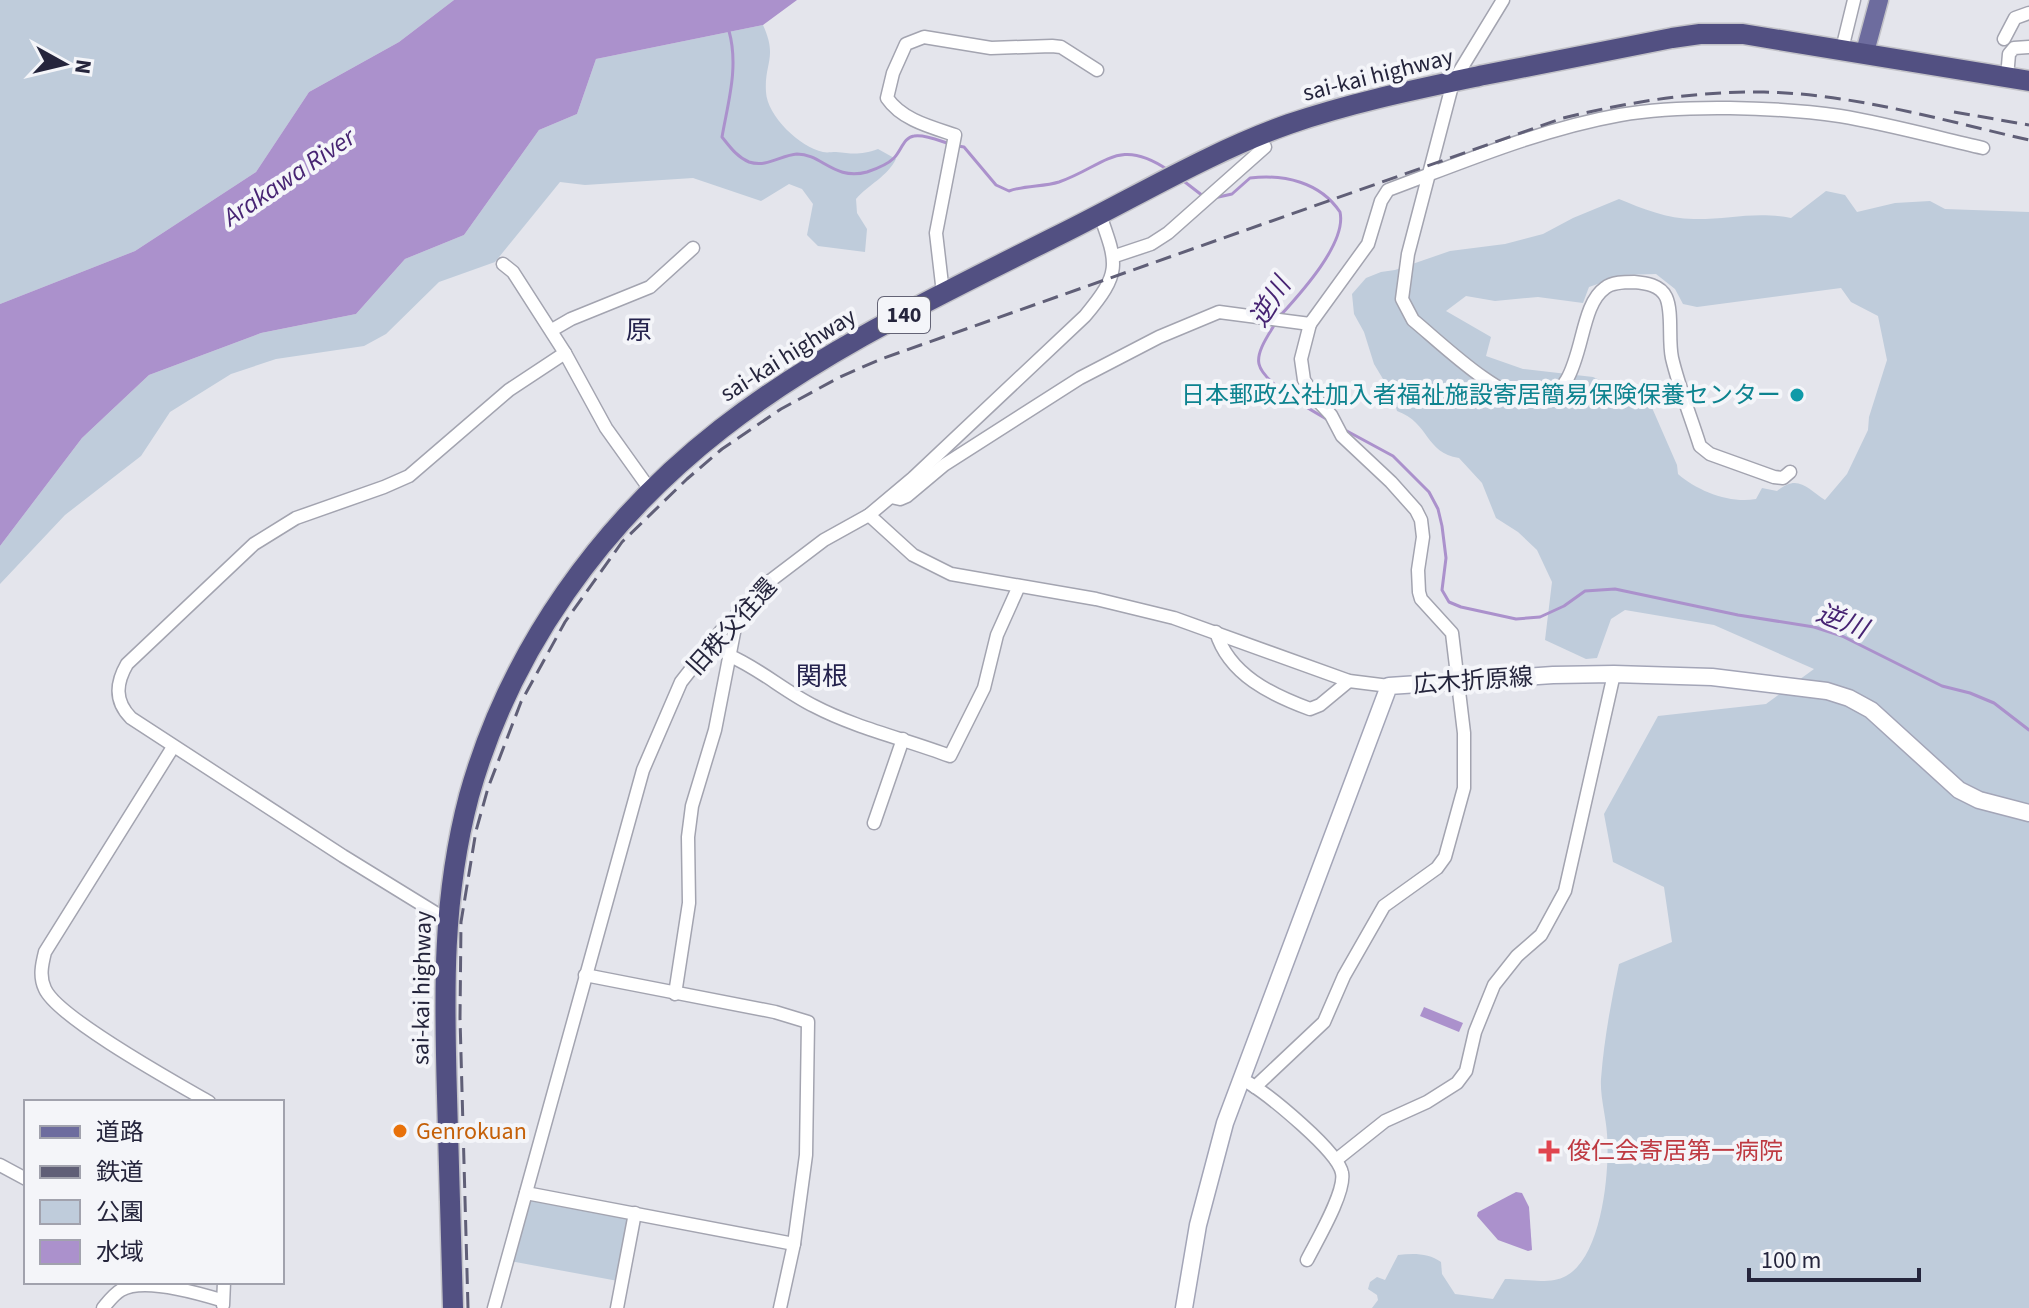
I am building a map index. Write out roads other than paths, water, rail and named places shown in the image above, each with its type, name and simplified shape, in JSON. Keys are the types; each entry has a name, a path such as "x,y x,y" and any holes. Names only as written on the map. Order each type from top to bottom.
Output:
{"highway":[{"name":"sai-kai highway","path":"453,1308 445,946 456,857 470,793 491,731 530,648 576,577 613,530 651,491 757,395 943,293 1230,148 1292,123 1373,99 1700,34 1743,34 2029,81"}],"main road":[{"path":"1865,52 1879,0"},
{"name":"広木折原線","path":"1184,1308 1210,1175 1248,1083 1389,686 1614,674 1712,677 1827,691 1849,698 1888,723 1959,790 1979,800 2029,813"}],"street":[{"path":"1503,0 1453,82 1408,254 1402,299 1413,320 1497,388 1524,399 1538,400 1551,396 1563,386 1595,298 1606,287 1624,282 1657,287 1668,305 1672,358 1700,446 1710,454 1774,477 1783,478 1790,472"},
{"path":"1842,49 1854,0"},
{"path":"2004,39 2015,18 2029,13"},
{"path":"943,293 936,233 955,135 920,124 887,98 893,73 906,44 924,37 991,48 1061,47 1097,70"},
{"path":"2007,77 2009,54 2014,48 2029,47"},
{"path":"1307,1260 1338,1194 1343,1174 1336,1160 1309,1132 1248,1083 1324,1022 1344,976 1384,906 1437,868 1445,857 1464,788 1464,733 1450,627 1421,599 1419,592 1418,570 1423,537 1421,520 1391,482 1342,436 1331,415 1304,380 1301,359 1310,324 1368,244 1384,194 1544,134 1595,120 1673,110 1773,111 1840,116 1983,148"},
{"path":"1100,215 1115,256 1151,244 1168,233 1265,147"},
{"path":"552,330 571,319 650,287 693,248"},
{"name":"旧秩父往還","path":"494,1308 643,770 681,682 721,631 789,566 824,540 869,515 891,497 1085,316 1107,290 1115,256"},
{"path":"503,264 513,272 552,330 606,428 651,491"},
{"path":"891,497 900,499 907,496 944,465 1080,378 1159,337 1219,312 1310,324"},
{"path":"447,920 173,747 125,712 118,695 118,685 127,664 254,544 296,518 409,476 509,390 565,353"},
{"path":"869,515 913,555 935,568 969,579 1096,599 1174,618 1349,681 1389,686"},
{"path":"728,655 748,663 811,705 950,756 984,688 997,635 1019,586"},
{"path":"675,994 689,903 688,837 692,806 715,730 737,614"},
{"path":"1216,632 1219,643 1249,679 1275,696 1298,705 1310,709 1320,705 1349,681"},
{"path":"1336,1160 1385,1121 1427,1102 1457,1083 1466,1071 1475,1032 1494,985 1517,956 1541,935 1565,891 1614,674"},
{"path":"874,823 903,739"},
{"path":"173,747 45,952 41,974 45,989 55,1003 88,1028 206,1100"},
{"path":"585,975 775,1012 808,1022 806,1155 794,1244 780,1308"},
{"path":"0,1165 24,1178"},
{"path":"526,1193 794,1244"},
{"path":"617,1308 635,1213"},
{"path":"103,1308 117,1292 133,1286 180,1288 223,1304 224,1284"}],"water":[{"name":"Arakawa River","path":"454,0 797,0 763,25 596,59 577,114 539,130 464,235 405,259 356,314 261,333 149,375 82,438 0,546 0,304 135,251 256,172 309,92 399,42"},
{"path":"1424,1007 1463,1023 1459,1032 1420,1016"},
{"path":"1516,1192 1522,1193 1529,1207 1532,1250 1528,1251 1498,1240 1477,1216 1478,1212"}],"waterway":[{"name":"逆川","path":"729,31 733,71 722,137 745,160 762,163 791,155 806,155 837,170 856,174 889,162 911,137 923,136 950,144"},
{"name":"逆川","path":"958,146 964,147 996,185 1009,191 1059,182 1112,157 1124,155 1151,160 1168,170"},
{"name":"逆川","path":"1214,198 1232,194 1250,178 1276,177 1312,187 1340,212 1340,224 1329,253 1310,282 1280,316"},
{"name":"逆川","path":"1181,179 1203,196"},
{"name":"逆川","path":"1276,322 1260,354 1262,371 1289,395 1328,420"},
{"name":"逆川","path":"1345,430 1393,456 1429,492 1442,526 1446,558 1442,590 1449,602 1516,619 1540,617 1564,606 1585,591 1615,589 1738,615 1814,627 1842,636 1942,686 1994,703 2029,730"}],"railway":[{"path":"468,1308 460,1018 461,922 476,831 488,788 521,702 565,622 622,542 722,449 781,409 881,359 1563,118 1663,99 1713,93 1764,92 1864,103 2029,140"},
{"path":"1954,112 2029,125"}],"place":[{"name":"日本郵政公社加入者福祉施設寄居簡易保険保養センター","path":"1797,395"},
{"name":"Genrokuan","path":"400,1131"},
{"name":"俊仁会寄居第一病院","path":"1549,1151"}],"district":[{"name":"原","path":"639,330"},
{"name":"関根","path":"822,676"}]}
